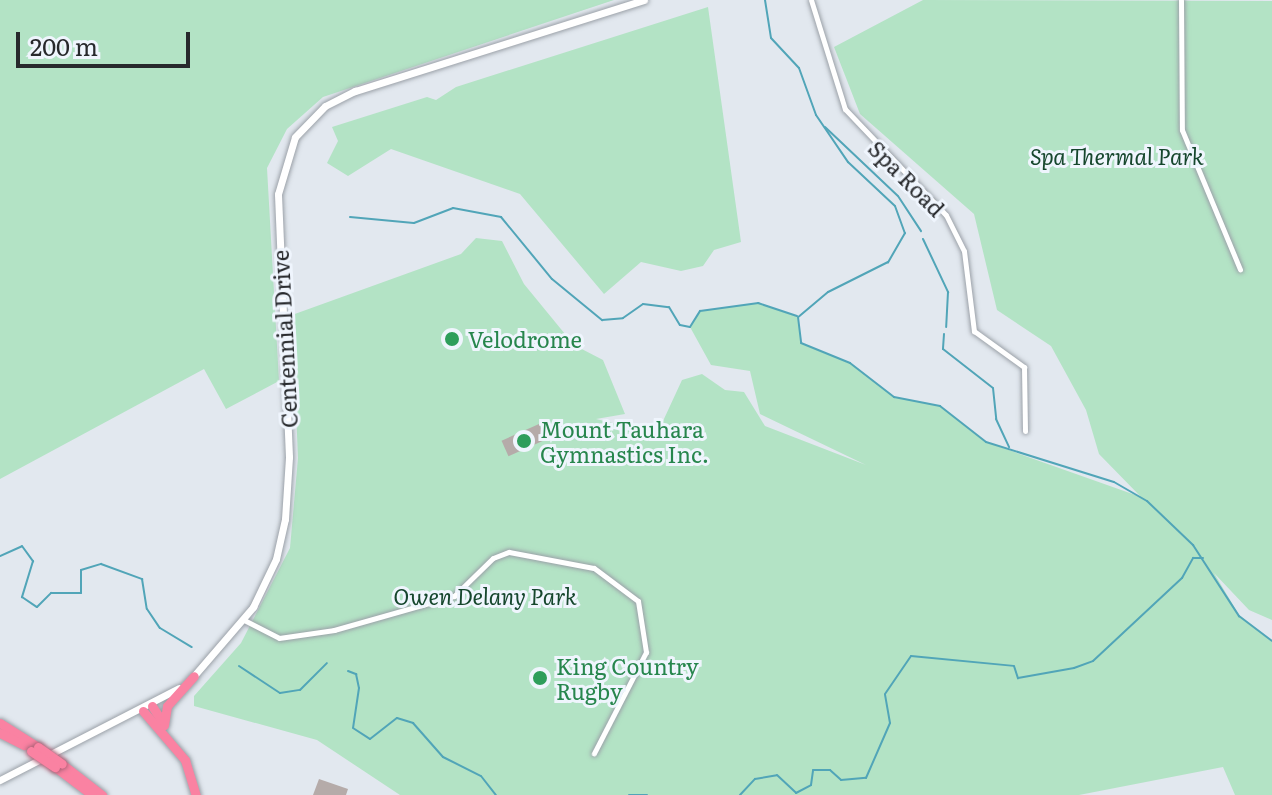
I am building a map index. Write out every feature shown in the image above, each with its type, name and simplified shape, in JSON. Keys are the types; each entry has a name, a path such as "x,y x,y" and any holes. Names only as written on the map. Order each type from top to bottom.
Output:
{"highway":[{"path":"164,725 167,706 194,676"},
{"path":"148,709 164,725 168,737"},
{"path":"148,709 190,769 196,795"},
{"path":"0,723 99,794"},
{"path":"0,732 31,748"}],"main road":[{"name":"Centennial Drive","path":"0,780 148,709 194,676 244,620 276,559 287,498 278,194 295,137 325,106 355,91 644,0"}],"street":[{"name":"Spa Road","path":"811,0 845,109 946,215 964,251 974,331 1024,367 1025,431"},
{"path":"1181,0 1182,130 1240,269"},
{"path":"244,620 279,638 334,630 454,596 493,558 509,552 594,568 638,601 646,652 594,753"}],"green space":[{"path":"0,0 614,0 323,97 287,129 267,168 279,381 226,409 204,369 0,479"},
{"path":"923,0 1272,1 1272,620 1249,610 1214,573 1239,615 1272,641 1272,795 1235,795 1223,767 1079,795 400,795 317,740 194,706 194,696 241,643 290,548 298,458 292,315 461,254 476,238 502,241 524,284 574,345 603,360 625,414 596,419 657,434 682,380 702,374 725,390 744,392 765,426 866,465 760,414 750,371 711,365 690,327 700,311 758,303 798,317 801,343 850,363 894,397 940,406 986,442 1141,497 1099,454 1086,410 1051,346 997,310 974,214 860,114 834,47"},
{"path":"708,7 741,242 714,250 703,266 681,271 641,262 604,294 520,194 391,149 348,176 327,163 338,141 332,127 427,97 436,100 456,87"}],"building":[{"name":"Mount Tauhara Gymnastics Inc.","path":"539,424 546,440 508,456 502,441"},
{"path":"319,779 348,789 346,795 313,795"}],"waterway":[{"path":"765,0 771,38 799,68 816,115 848,162 895,206 905,233 888,262 828,292 799,316"},
{"path":"825,127 898,196 921,231"},
{"path":"350,217 414,223 453,208 501,217 552,279 602,320 623,318 643,304 669,307 680,325 690,327 700,311 758,303 797,316"},
{"path":"923,239 948,292 946,327"},
{"path":"798,317 801,343 850,363 894,397 940,406 986,442 1114,482 1147,501 1193,545 1239,616 1272,641"},
{"path":"944,334 943,349 993,388 996,419 1009,447"},
{"path":"0,556 22,546 33,561 22,597 37,607 51,593 81,593 81,570 101,564 142,579 147,609 160,628 192,647"},
{"path":"740,795 755,779 777,775 796,793 811,785 813,770 830,770 841,780 866,778 890,723 885,694 911,656 1014,666 1018,678 1074,668 1093,661 1182,578 1193,558 1203,558"},
{"path":"239,666 280,693 300,690 327,663"},
{"path":"348,671 356,674 359,688 353,728 370,739 397,718 413,723 443,757 481,776 496,795"},
{"path":"629,795 647,795"}],"place":[{"name":"Velodrome","path":"452,339"},
{"name":"Mount Tauhara Gymnastics Inc.","path":"524,441"},
{"name":"King Country Rugby","path":"540,678"}],"park label":[{"name":"Spa Thermal Park","path":"1117,156"},
{"name":"Owen Delany Park","path":"485,596"}]}
